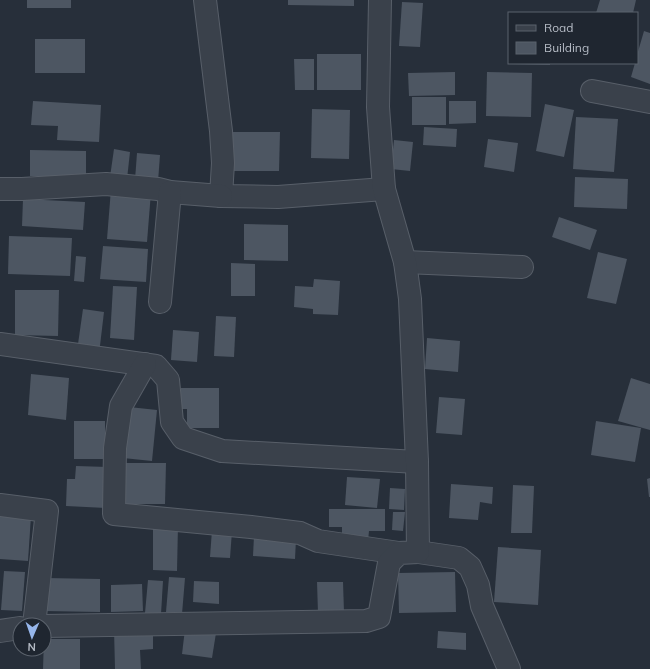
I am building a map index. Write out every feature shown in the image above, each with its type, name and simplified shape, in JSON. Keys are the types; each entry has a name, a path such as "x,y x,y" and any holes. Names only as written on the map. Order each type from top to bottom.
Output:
{"street":[{"path":"205,0 221,131 223,163 221,196"},
{"path":"380,0 378,107 384,189 405,262 410,299 417,462 408,553"},
{"path":"592,91 650,102"},
{"path":"0,189 106,184 158,188 170,192 221,196 278,197 384,189"},
{"path":"160,302 170,192"},
{"path":"405,262 522,267"},
{"path":"0,330 0,344 156,366 168,380 172,422 183,438 222,451 417,462"},
{"path":"144,364 120,406 115,448 114,514 300,533 318,541 459,558 470,567 478,585 482,606 509,669"},
{"path":"0,505 47,511 35,617"},
{"path":"52,626 366,621 379,617 389,563 408,553"},
{"path":"0,631 12,629"}],"building":[{"path":"27,0 71,0 71,8 27,8"},
{"path":"288,0 354,0 354,6 288,5"},
{"path":"600,0 636,0 633,12 596,12"},
{"path":"402,2 423,3 420,47 399,46"},
{"path":"644,31 650,33 650,84 631,77 635,64 638,64 638,52"},
{"path":"35,39 85,39 85,73 35,73"},
{"path":"317,54 361,54 361,90 317,90"},
{"path":"294,59 314,59 314,90 295,90"},
{"path":"511,64 550,64 550,65"},
{"path":"455,72 455,95 409,96 408,73"},
{"path":"487,72 532,73 531,117 486,116"},
{"path":"412,97 446,97 446,125 412,125"},
{"path":"33,101 101,105 99,142 57,140 58,126 31,125"},
{"path":"449,101 476,101 476,123 449,124"},
{"path":"545,104 574,110 564,157 536,151"},
{"path":"312,109 350,110 349,159 311,158"},
{"path":"576,117 618,119 614,172 573,169"},
{"path":"424,127 457,129 456,147 423,145"},
{"path":"233,132 280,132 279,171 233,171"},
{"path":"488,139 518,143 514,172 484,167"},
{"path":"394,140 413,142 410,171 391,169"},
{"path":"114,149 130,152 127,179 110,177"},
{"path":"30,150 86,151 86,177 30,176"},
{"path":"137,153 160,155 158,182 135,180"},
{"path":"575,177 628,179 627,209 574,207"},
{"path":"111,189 151,192 147,242 107,239"},
{"path":"23,199 85,202 83,230 22,226"},
{"path":"559,217 597,230 590,250 552,237"},
{"path":"244,224 288,225 288,261 244,260"},
{"path":"9,236 72,238 70,276 8,274"},
{"path":"103,246 148,249 146,282 100,279"},
{"path":"598,252 627,259 616,304 587,298"},
{"path":"76,256 86,257 84,282 74,281"},
{"path":"231,263 255,264 255,296 231,296"},
{"path":"314,279 340,281 338,315 313,314 313,309 294,307 295,286 313,287"},
{"path":"113,286 137,287 134,340 110,338"},
{"path":"15,290 59,290 58,336 15,335"},
{"path":"83,309 104,312 99,354 77,351"},
{"path":"216,316 236,317 234,357 214,356"},
{"path":"173,330 199,332 197,362 171,360"},
{"path":"427,338 460,341 458,372 425,369"},
{"path":"31,374 69,378 66,420 28,415"},
{"path":"631,378 650,384 650,430 618,421"},
{"path":"181,388 219,388 219,428 187,428 187,409 181,409"},
{"path":"439,397 465,399 462,435 436,433"},
{"path":"129,407 157,410 152,461 123,458"},
{"path":"74,421 105,421 105,459 74,459"},
{"path":"596,421 641,428 635,462 591,455"},
{"path":"122,463 166,463 165,504 121,504"},
{"path":"76,466 108,467 106,508 66,506 67,479 75,479"},
{"path":"347,477 380,479 377,508 345,505"},
{"path":"650,478 650,497 649,497 647,479"},
{"path":"451,484 493,487 492,504 480,502 478,520 449,518"},
{"path":"513,485 534,486 532,533 511,533"},
{"path":"390,488 405,489 404,510 389,509"},
{"path":"329,509 385,509 385,531 369,531 368,541 342,541 342,527 329,527"},
{"path":"393,512 405,512 403,531 392,530"},
{"path":"0,514 31,516 28,561 0,559"},
{"path":"153,525 178,525 177,571 153,570"},
{"path":"212,530 232,531 230,558 210,557"},
{"path":"254,536 296,539 295,559 253,556"},
{"path":"498,547 541,550 538,605 494,602"},
{"path":"4,571 25,572 22,611 1,610"},
{"path":"455,572 456,612 399,613 398,573"},
{"path":"169,577 185,578 182,614 166,612"},
{"path":"45,578 100,579 100,612 45,611"},
{"path":"148,580 163,581 161,614 145,613"},
{"path":"194,581 219,582 219,604 193,602"},
{"path":"317,582 343,582 344,612 318,613"},
{"path":"142,584 143,611 111,612 111,585"},
{"path":"114,629 153,629 153,649 140,650 141,669 115,669"},
{"path":"185,629 216,633 212,658 182,654"},
{"path":"438,631 466,633 466,650 437,648"},
{"path":"52,639 80,639 80,669 43,669 43,657 52,657"}]}
